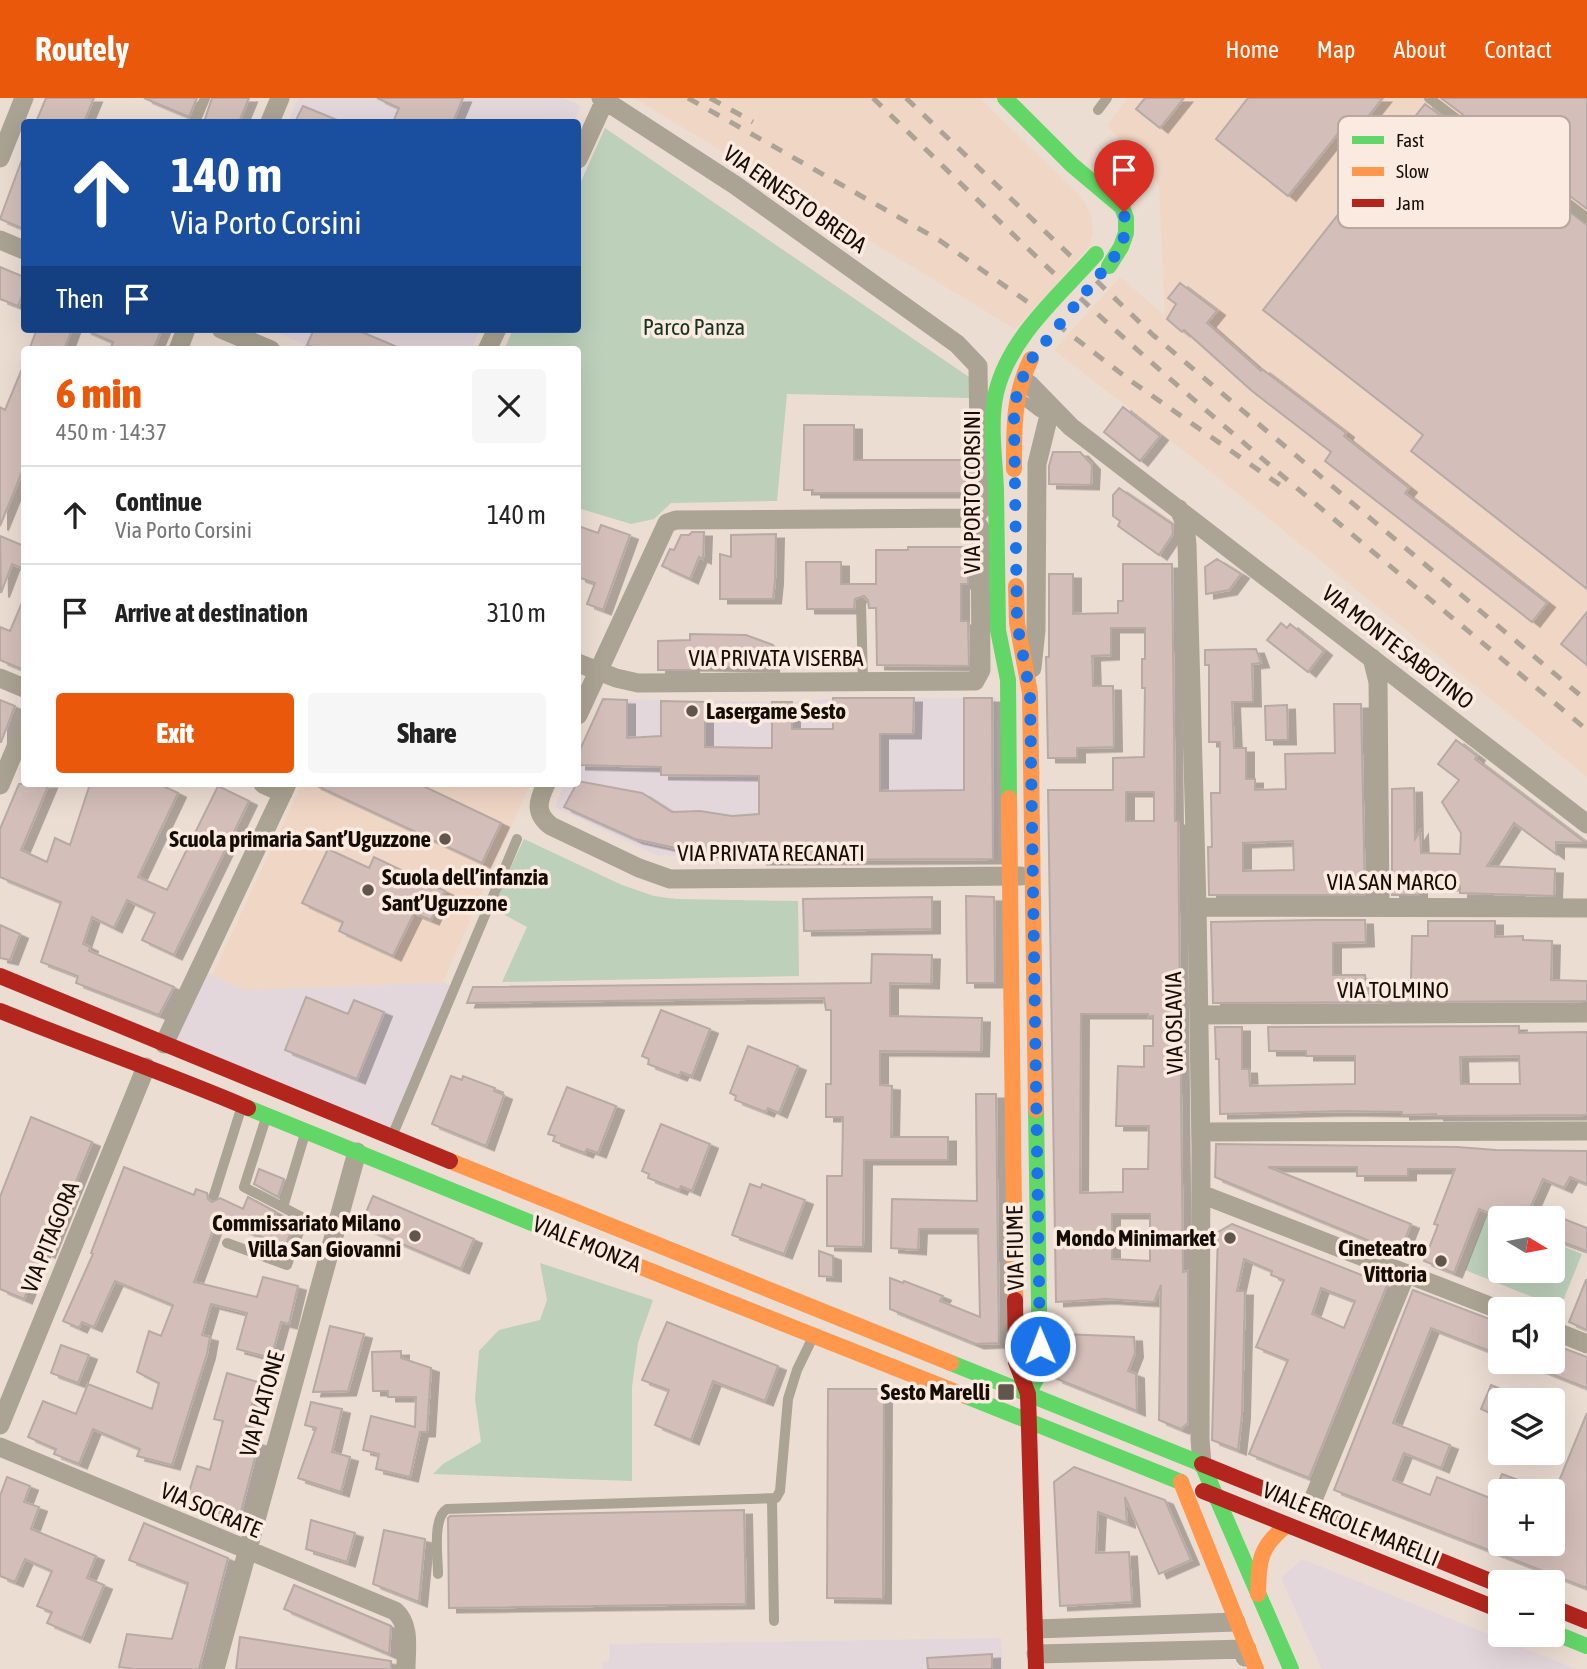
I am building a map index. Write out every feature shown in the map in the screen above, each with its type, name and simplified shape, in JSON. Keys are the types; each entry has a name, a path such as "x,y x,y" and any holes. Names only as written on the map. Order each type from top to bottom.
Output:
{"main road":[{"path":"1004,98 1095,185 1120,205 1126,218 1124,242 1105,272"},
{"path":"1095,185 1106,218"},
{"name":"VIA PORTO CORSINI","path":"1011,976 1007,680 998,630 995,409 1002,375 1017,346 1105,240"},
{"name":"VIA PORTO CORSINI","path":"1014,490 1014,416 1017,392 1029,362 1041,347"},
{"name":"VIA PORTO CORSINI","path":"1016,570 1017,623 1030,693 1034,979"},
{"name":"VIALE MONZA","path":"0,976 31,1007 118,1058 176,1077 267,1115 289,1109"},
{"name":"VIA FIUME","path":"1011,976 1016,1362 1028,1394"},
{"name":"VIA FIUME","path":"1028,1394 1040,1372 1034,979"},
{"name":"VIALE MONZA","path":"0,1012 31,1007 164,1044 289,1109 391,1138 891,1338"},
{"path":"146,1067 164,1044"},
{"name":"VIALE MONZA","path":"289,1109 305,1133 897,1369"},
{"name":"VIALE ERCOLE MARELLI","path":"891,1338 1488,1580"},
{"name":"VIALE ERCOLE MARELLI","path":"897,1369 1488,1605"},
{"path":"1028,1394 1036,1661"},
{"path":"1256,1669 1181,1482 1202,1464 1291,1669"},
{"path":"1258,1594 1259,1556 1267,1540 1287,1525"},
{"path":"1565,1611 1586,1617"},
{"path":"1565,1637 1587,1646"}],"street":[{"path":"0,158 24,98"},
{"path":"271,119 280,98"},
{"path":"581,152 603,99"},
{"name":"VIA ERNESTO BREDA","path":"603,99 735,185 988,366"},
{"path":"0,240 21,249"},
{"path":"231,333 261,346"},
{"name":"VIA PORTO CORSINI","path":"978,678 981,670 980,528 973,517 980,507 988,366"},
{"path":"1028,393 1179,509"},
{"name":"VIA PORTO CORSINI","path":"1030,693 1036,630 1037,464 1050,411"},
{"name":"VIA MONTE SABOTINO","path":"1179,509 1372,658 1386,679 1587,824"},
{"name":"VIA OSLAVIA","path":"1179,509 1186,532 1197,907 1202,1464"},
{"path":"581,708 667,523 676,520 973,517"},
{"name":"VIA OSLAVIA","path":"1187,581 1197,555 1203,549 1214,547 1230,550"},
{"name":"VIA PRIVATA VISERBA","path":"581,664 616,678 638,683 970,682 978,678"},
{"path":"0,678 21,687"},
{"path":"1380,906 1386,679"},
{"path":"0,785 21,735"},
{"path":"164,1044 285,788"},
{"name":"VIA PRIVATA RECANATI","path":"542,793 538,811 542,820 639,868 670,879 1033,876"},
{"name":"VIA SAN MARCO","path":"1197,907 1587,908"},
{"name":"VIA TOLMINO","path":"1199,1015 1587,1013"},
{"name":"VIA PITAGORA","path":"0,1425 146,1067"},
{"path":"1201,1132 1587,1130"},
{"name":"VIA PLATONE","path":"215,1669 357,1152"},
{"path":"1201,1194 1488,1305"},
{"path":"1310,1507 1406,1274"},
{"path":"1565,1335 1587,1344"},
{"name":"VIA SOCRATE","path":"0,1447 391,1609 402,1618 405,1628 405,1669"},
{"path":"1035,1629 1236,1622"},
{"path":"1077,1628 1079,1661"},
{"path":"1036,1661 1079,1661 1247,1649 1242,1669"}],"lane":[{"path":"196,119 205,98"},
{"path":"1098,110 1107,98"},
{"path":"1429,98 1453,116"},
{"path":"1570,205 1587,218"},
{"path":"862,603 863,682"},
{"path":"391,1138 516,839"},
{"path":"214,1195 242,1105"},
{"path":"267,1115 244,1187 334,1234"},
{"path":"283,1207 305,1133"},
{"path":"1014,1185 1038,1185"},
{"path":"227,1243 287,1265 304,1218"},
{"path":"438,1574 438,1524 441,1514 447,1509 772,1499 780,1491 787,1406 792,1384 813,1336"},
{"path":"897,1369 913,1347"},
{"path":"772,1499 774,1621"}],"shaded area":[{"path":"298,98 564,98 581,106 575,119 289,119"},
{"path":"634,98 980,98 1080,196 1092,220 1093,234 1089,247 1015,329"},
{"path":"1128,98 1587,98 1587,777 1225,483 1054,350 1120,277 1165,316 1159,185 1107,125"},
{"path":"278,333 478,333 473,346 309,346"},
{"path":"840,698 997,698 998,859 759,860 656,855 555,807 563,787 581,787 581,747 603,699 792,702"},
{"name":"Scuola dell’infanzia Sant’Uguzzone","path":"301,787 529,787 443,982 245,990 212,975"},
{"path":"199,969 245,990 443,982 454,987 391,1137 164,1044"},
{"path":"1302,1559 1488,1634 1488,1647 1521,1647 1576,1669 1322,1669 1281,1578"},
{"path":"1001,1638 1003,1669 603,1669 602,1662 609,1661 609,1644"}],"green space":[{"name":"Parco Panza","path":"605,128 969,377 969,398 787,394 777,501 671,503 654,519 631,524 581,509 581,346 506,346 511,333 581,333 581,181"},
{"path":"524,839 622,885 654,896 676,899 798,901 799,976 502,982 527,927 503,914 497,897"},
{"path":"1487,1215 1488,1215 1488,1279 1465,1270"},
{"path":"1565,1247 1582,1254 1564,1297 1532,1297 1498,1283 1565,1283"},
{"path":"540,1263 653,1300 638,1343 632,1387 632,1481 433,1474 443,1464 481,1442 475,1399 479,1351 499,1330 540,1320 547,1300"}],"building":[{"path":"46,98 94,98 85,119 37,119"},
{"path":"144,98 197,98 189,117"},
{"path":"212,98 249,98 240,119 205,119"},
{"path":"377,98 463,98 454,119 394,119 399,108"},
{"path":"1145,98 1184,98 1160,128 1136,109"},
{"path":"1248,98 1383,98 1368,116 1338,116 1338,134 1288,196 1216,139"},
{"path":"1441,98 1587,98 1587,209 1570,196 1570,116 1465,116"},
{"path":"1425,104 1441,116 1416,116"},
{"path":"303,106 335,119 296,119"},
{"path":"21,162 21,228 0,219"},
{"path":"1570,212 1587,225 1587,589 1411,451 1423,435 1263,310 1338,215 1338,228 1570,228"},
{"path":"0,267 21,276 21,298 18,306 0,299"},
{"path":"1180,283 1217,311 1207,323 1261,371 1262,369 1346,433 1344,436 1409,488 1405,493 1547,603 1532,622 1325,461 1331,452 1252,391 1184,330 1182,332 1167,319 1176,304 1168,298"},
{"path":"35,333 70,333 66,346 31,346"},
{"path":"92,333 160,333 155,346 112,346 113,342"},
{"path":"312,333 364,333 395,346 309,346 307,345"},
{"path":"21,371 21,474 0,526 0,407 5,410"},
{"path":"1123,407 1160,436 1140,461 1104,432"},
{"path":"804,425 854,425 854,460 965,460 965,493 813,493 813,490 804,490"},
{"path":"1053,452 1080,452 1092,465 1091,485 1049,484 1049,466"},
{"path":"1119,488 1172,524 1173,534 1159,555 1118,526 1120,521 1113,516 1113,495"},
{"path":"601,525 630,535 603,610 587,604 595,583 581,578 581,527 598,533"},
{"path":"692,532 704,532 703,559 699,557 690,579 662,566 681,535 689,535"},
{"path":"776,534 773,599 720,599 720,554 731,557 731,535"},
{"path":"0,536 21,545 21,568 12,564 1,593"},
{"path":"908,547 968,547 968,584 961,584 961,621 968,621 969,666 877,665 876,608 869,608 868,600 864,596 855,599 854,609 807,609 806,562 841,562 841,584 876,584 876,550 908,550"},
{"path":"1217,559 1241,574 1229,590 1206,594 1205,567"},
{"path":"1123,564 1172,564 1183,1272 1188,1271 1188,1423 1181,1429 1159,1420 1161,1285 1154,1302 1106,1299 1056,1302 1048,790 1113,790 1113,758 1144,757 1145,688 1142,688 1142,659 1145,659 1145,628 1111,628 1111,655 1092,656 1093,686 1113,686 1114,747 1077,748 1077,758 1048,758 1046,657 1049,657 1049,574 1073,574 1073,614 1118,613 1118,601 1123,601","holes":["1126,792 1154,792 1154,821 1126,821","1081,1014 1148,1014 1148,1017 1153,1016 1153,1046 1144,1046 1144,1067 1118,1066 1116,1126 1149,1126 1148,1169 1123,1169 1123,1192 1080,1193","1112,1214 1150,1214 1150,1261 1112,1259"]},
{"path":"21,605 21,669 0,660 0,627 10,631"},
{"path":"1587,612 1587,665 1561,644"},
{"path":"1281,623 1287,628 1290,624 1324,651 1308,672 1267,640"},
{"path":"690,634 746,635 773,645 771,668 691,666 691,670 658,670 658,641 690,640"},
{"path":"1256,649 1261,663 1252,664 1253,702 1232,702 1234,748 1246,748 1246,779 1255,779 1255,790 1286,789 1285,754 1335,753 1334,704 1361,704 1365,895 1209,895 1211,793 1220,793 1220,742 1209,742 1209,665 1205,665 1205,650","holes":["1293,841 1294,870 1243,871 1243,843"]},
{"path":"833,698 914,698 913,734 880,734 880,791 964,790 964,698 992,698 993,859 759,860 759,853 698,853 635,839 564,807 575,787 581,787 581,782 642,793 672,812 700,811 732,816 759,814 759,776 661,775 661,767 581,765 581,747 603,699 627,700 627,738 661,736 661,701 705,702 705,747 772,748 772,702 792,702 792,729 833,729"},
{"path":"0,700 15,706 1,742 0,742"},
{"path":"1287,705 1288,740 1266,740 1265,706"},
{"path":"1456,740 1477,756 1475,759 1586,843 1556,842 1556,854 1514,823 1487,866 1555,869 1554,896 1460,893 1460,886 1419,885 1419,895 1392,895 1392,789 1414,788 1415,839 1420,831 1421,853 1460,854 1461,833 1442,802 1459,780 1438,764"},
{"path":"19,784 21,787 48,787 21,850 47,862 55,838 70,845 89,787 165,787 178,793 138,877 167,890 218,787 249,801 174,955 142,940 155,913 127,900 114,928 92,917 83,944 90,947 89,951 174,987 159,1015 76,983 78,976 41,962 61,902 0,877 0,829"},
{"path":"319,787 425,787 501,823 482,863"},
{"path":"328,849 369,868 374,857 445,891 431,920 414,913 393,956 339,931 343,922 302,903"},
{"path":"966,896 994,897 995,983 967,983"},
{"path":"932,897 932,929 804,931 803,899"},
{"path":"1365,920 1366,942 1333,943 1333,975 1365,975 1368,997 1389,997 1390,986 1402,986 1402,981 1411,981 1412,936 1428,936 1428,921 1495,921 1495,937 1523,936 1523,940 1552,941 1551,980 1587,981 1587,1001 1213,1003 1211,922"},
{"path":"0,925 20,934 10,960 0,958"},
{"path":"872,954 932,955 931,984 890,983 890,1016 982,1018 981,1052 880,1051 880,1085 892,1086 891,1137 948,1137 948,1160 864,1160 863,1247 827,1246 827,1176 842,1176 843,1117 826,1117 826,1084 831,1084 831,1010 826,1010 824,998 467,1003 473,987 871,983"},
{"path":"306,997 348,1014 354,1000 384,1012 357,1079 285,1050"},
{"path":"661,1010 710,1029 692,1076 681,1072 679,1076 648,1064 649,1059 642,1056"},
{"path":"1519,1026 1519,1033 1587,1032 1587,1115 1436,1116 1402,1115 1402,1112 1343,1111 1220,1114 1219,1059 1216,1059 1215,1027 1242,1027 1242,1069 1249,1069 1250,1086 1355,1084 1355,1056 1306,1056 1306,1051 1269,1051 1268,1027","holes":["1519,1056 1520,1084 1461,1084 1460,1057"]},
{"path":"748,1046 798,1066 779,1113 768,1108 766,1112 735,1100 736,1096 730,1093"},
{"path":"451,1076 462,1080 463,1076 495,1088 494,1091 504,1095 486,1146 432,1124"},
{"path":"567,1087 616,1106 598,1153 587,1149 585,1153 553,1141 555,1136 548,1134"},
{"path":"976,1094 996,1094 999,1343 976,1344 890,1309 890,1278 943,1296 940,1301 980,1317 978,1229 919,1229 918,1250 891,1248 892,1199 977,1201"},
{"path":"31,1117 92,1142 47,1253 43,1251 24,1299 0,1289 0,1197"},
{"path":"661,1124 710,1144 692,1191 681,1186 679,1190 648,1178 649,1174 642,1171"},
{"path":"1216,1144 1587,1151 1587,1184 1570,1177 1564,1188 1543,1179 1531,1206 1488,1206 1488,1212 1479,1209 1454,1273 1424,1261 1438,1225 1434,1224 1455,1169 1408,1169 1408,1176 1357,1176 1357,1167 1268,1167 1411,1224 1402,1247 1392,1243 1389,1249 1215,1177"},
{"path":"124,1167 194,1195 196,1189 207,1193 212,1202 220,1198 243,1209 248,1197 276,1212 272,1222 292,1229 283,1253 271,1249 274,1242 217,1219 194,1282 257,1297 263,1277 298,1286 289,1324 281,1322 271,1358 237,1349 247,1313 211,1304 202,1335 210,1337 207,1354 172,1465 137,1456 140,1449 93,1429 79,1464 54,1454 56,1449 28,1437 43,1401 76,1414 88,1384 152,1409 159,1383 137,1372 149,1331 161,1336 173,1305 115,1281 94,1327 82,1322 79,1328 63,1321 93,1254 91,1253"},
{"path":"259,1169 284,1179 278,1197 254,1184"},
{"path":"750,1184 761,1188 762,1184 805,1200 784,1254 732,1235"},
{"path":"373,1196 474,1239 461,1269 360,1226"},
{"path":"1565,1219 1587,1228 1587,1251 1565,1243"},
{"path":"1232,1224 1387,1285 1309,1478 1249,1454 1288,1360 1256,1347 1284,1280 1271,1275 1272,1271 1244,1259 1237,1291 1245,1291 1242,1414 1238,1450 1212,1440 1218,1232","holes":["1321,1288 1355,1301 1344,1328 1312,1314"]},
{"path":"819,1251 833,1256 833,1277 819,1276"},
{"path":"1587,1280 1587,1330 1569,1322"},
{"path":"1413,1290 1488,1318 1488,1350 1431,1328 1393,1423 1450,1445 1441,1468 1404,1453 1393,1480 1430,1495 1437,1477 1488,1497 1488,1550 1334,1490"},
{"path":"667,1322 778,1366 765,1401 713,1381 691,1440 655,1425 669,1390 642,1380"},
{"path":"330,1326 364,1334 348,1391 313,1392"},
{"path":"1063,1334 1134,1337 1135,1353 1128,1371 1136,1374 1137,1411 1055,1378 1056,1338"},
{"path":"61,1345 89,1355 78,1383 51,1373"},
{"path":"1565,1349 1587,1357 1587,1388 1552,1374 1565,1374"},
{"path":"401,1351 401,1358 431,1368 427,1432 420,1432 410,1477 376,1469 379,1454 363,1450 371,1416 415,1427 416,1397 388,1397 388,1391 373,1391 372,1352"},
{"path":"227,1373 258,1382 243,1438 259,1442 239,1519 187,1499 197,1466 210,1470 223,1421 214,1419"},
{"path":"828,1389 884,1389 883,1599 827,1598"},
{"path":"1488,1392 1488,1412 1481,1409"},
{"path":"311,1402 342,1409 332,1452 350,1457 341,1492 298,1478 316,1428 305,1425"},
{"path":"1587,1413 1587,1588 1565,1579 1565,1570 1541,1570 1504,1556 1565,1556 1565,1479 1560,1479"},
{"path":"1074,1467 1165,1500 1191,1560 1159,1574 1125,1497 1127,1523 1098,1512 1096,1553 1129,1552 1132,1602 1060,1606 1054,1482"},
{"path":"1502,1474 1515,1479 1500,1479"},
{"path":"7,1477 30,1486 24,1502 39,1507 31,1529 96,1556 87,1578 104,1585 82,1638 47,1623 52,1612 37,1606 52,1571 25,1559 15,1582 0,1576 0,1496"},
{"path":"744,1510 746,1604 449,1608 450,1516"},
{"path":"311,1520 355,1533 347,1562 306,1549"},
{"path":"144,1523 228,1558 199,1669 119,1667 127,1634 172,1639 188,1583 129,1560"},
{"path":"384,1530 425,1539 419,1602 373,1584"},
{"path":"294,1585 391,1626 389,1654 284,1609"},
{"path":"240,1637 391,1661 391,1669 236,1669"},
{"path":"992,1654 992,1669 928,1669 927,1658"}],"railway":[{"path":"688,98 939,240 1032,305 1131,381 1287,490"},
{"path":"710,98 753,122"},
{"path":"873,98 1039,260 1142,354 1307,497 1587,730"},
{"path":"906,98 1153,335 1587,701"}],"traffic: fast":[{"path":"1005,98 1072,165 1122,207 1126,218 1126,233 1109,266"},
{"path":"996,490 993,417 996,393 1003,373 1012,353 1037,318 1096,254"},
{"path":"996,490 998,630 1008,680 1009,798"},
{"path":"248,1108 623,1260"},
{"path":"1028,1394 1040,1372 1036,1110"},
{"path":"951,1363 1202,1464 1291,1669"},
{"path":"966,1396 1181,1482"},
{"path":"1565,1637 1587,1646"}],"traffic: slow":[{"path":"1014,469 1018,399 1031,359"},
{"path":"1016,586 1017,623 1030,693 1036,1110"},
{"path":"1009,798 1015,1300"},
{"path":"450,1161 951,1363"},
{"path":"623,1260 966,1396"},
{"path":"1181,1482 1256,1669"},
{"path":"1258,1594 1262,1555 1271,1540 1287,1525"}],"traffic: jam":[{"path":"0,976 450,1161"},
{"path":"0,1011 248,1108"},
{"path":"1015,1300 1016,1362 1028,1394 1036,1669"},
{"path":"1202,1464 1488,1580"},
{"path":"1203,1491 1488,1605"},
{"path":"1565,1612 1587,1621"}],"place":[{"name":"Lasergame Sesto","path":"692,711"},
{"name":"Scuola primaria Sant’Uguzzone","path":"445,839"},
{"name":"Scuola dell’infanzia Sant’Uguzzone","path":"368,890"},
{"name":"Commissariato Milano Villa San Giovanni","path":"415,1236"},
{"name":"Mondo Minimarket","path":"1230,1238"},
{"name":"Cineteatro Vittoria","path":"1441,1261"},
{"name":"Sesto Marelli","path":"1006,1392"}],"route":[{"path":"1040,1346 1030,693 1017,623 1014,416 1017,392 1029,362 1109,266 1124,242 1127,225 1124,212"}]}
